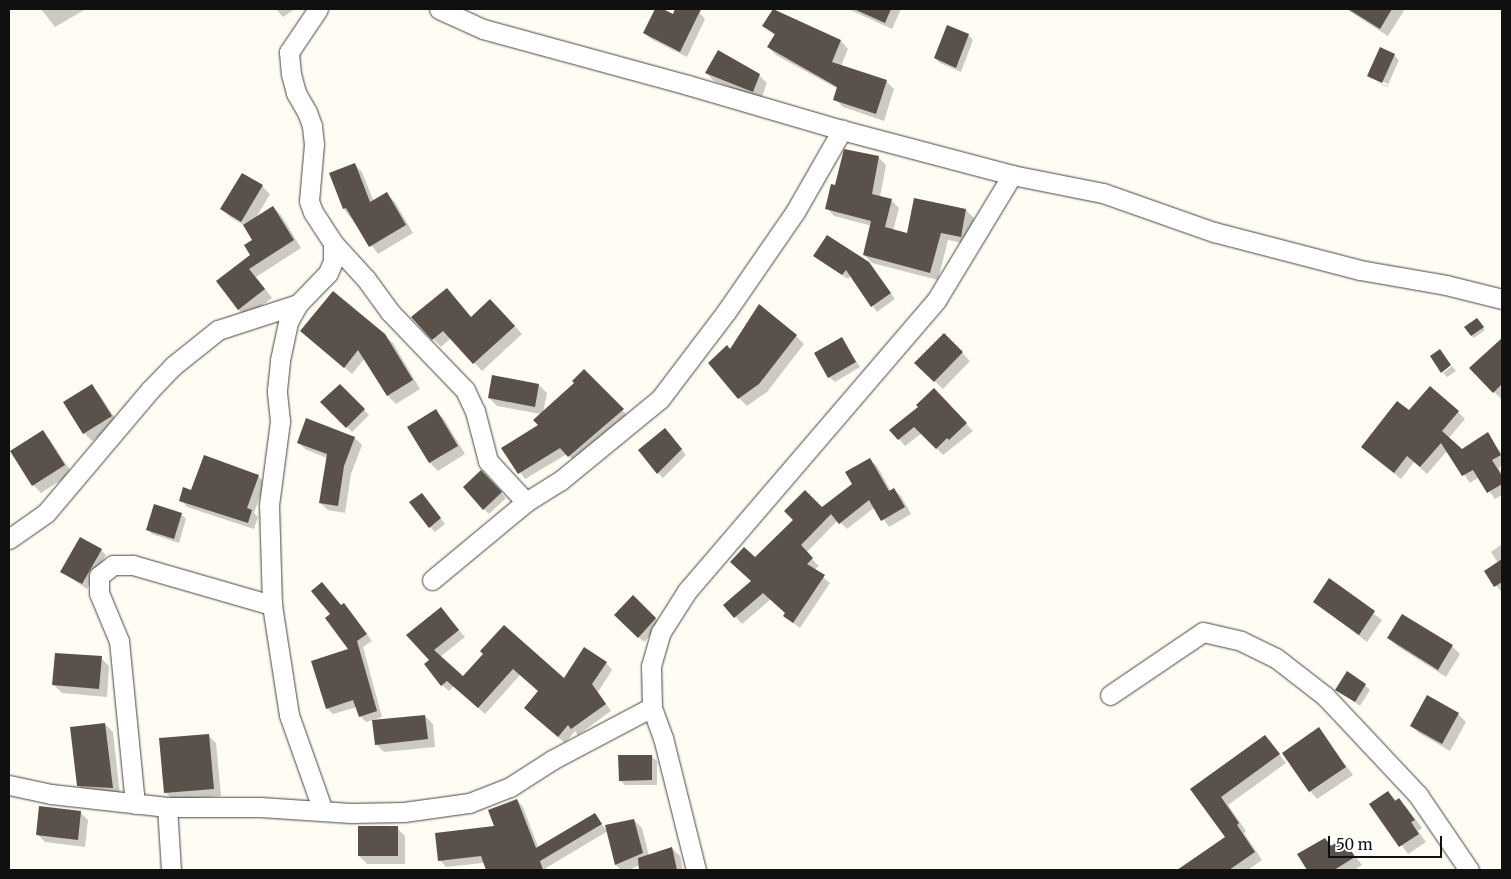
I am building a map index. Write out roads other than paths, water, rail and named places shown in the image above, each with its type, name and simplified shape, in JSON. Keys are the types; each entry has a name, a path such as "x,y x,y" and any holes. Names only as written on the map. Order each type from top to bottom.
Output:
{"street":[{"path":"318,9 290,52 291,74 296,93 312,126 314,144 309,201 313,212 333,243 366,279 390,312 465,390 475,411 488,461 526,502"},
{"path":"439,9 483,29 678,82 842,130 1012,175 1102,193 1214,232 1360,270 1446,285 1502,299"},
{"path":"432,580 526,502 560,480 660,399 726,312 796,212 842,130"},
{"path":"696,870 663,738 652,707 651,666 661,632 688,591 937,299 1012,175"},
{"path":"323,811 289,715 272,605 269,505 280,421 278,390 280,360 288,322 298,304 328,273 333,261 333,243"},
{"path":"9,539 46,513 150,390 173,366 218,330 298,304"},
{"path":"135,804 119,641 99,593 99,576 113,565 133,565 272,605"},
{"path":"1110,695 1203,632 1241,640 1276,658 1325,696 1418,795 1469,870"},
{"path":"9,785 51,794 167,807 260,807 323,811 404,812 469,803 510,787 552,760 652,707"},
{"path":"167,807 171,870"}]}
